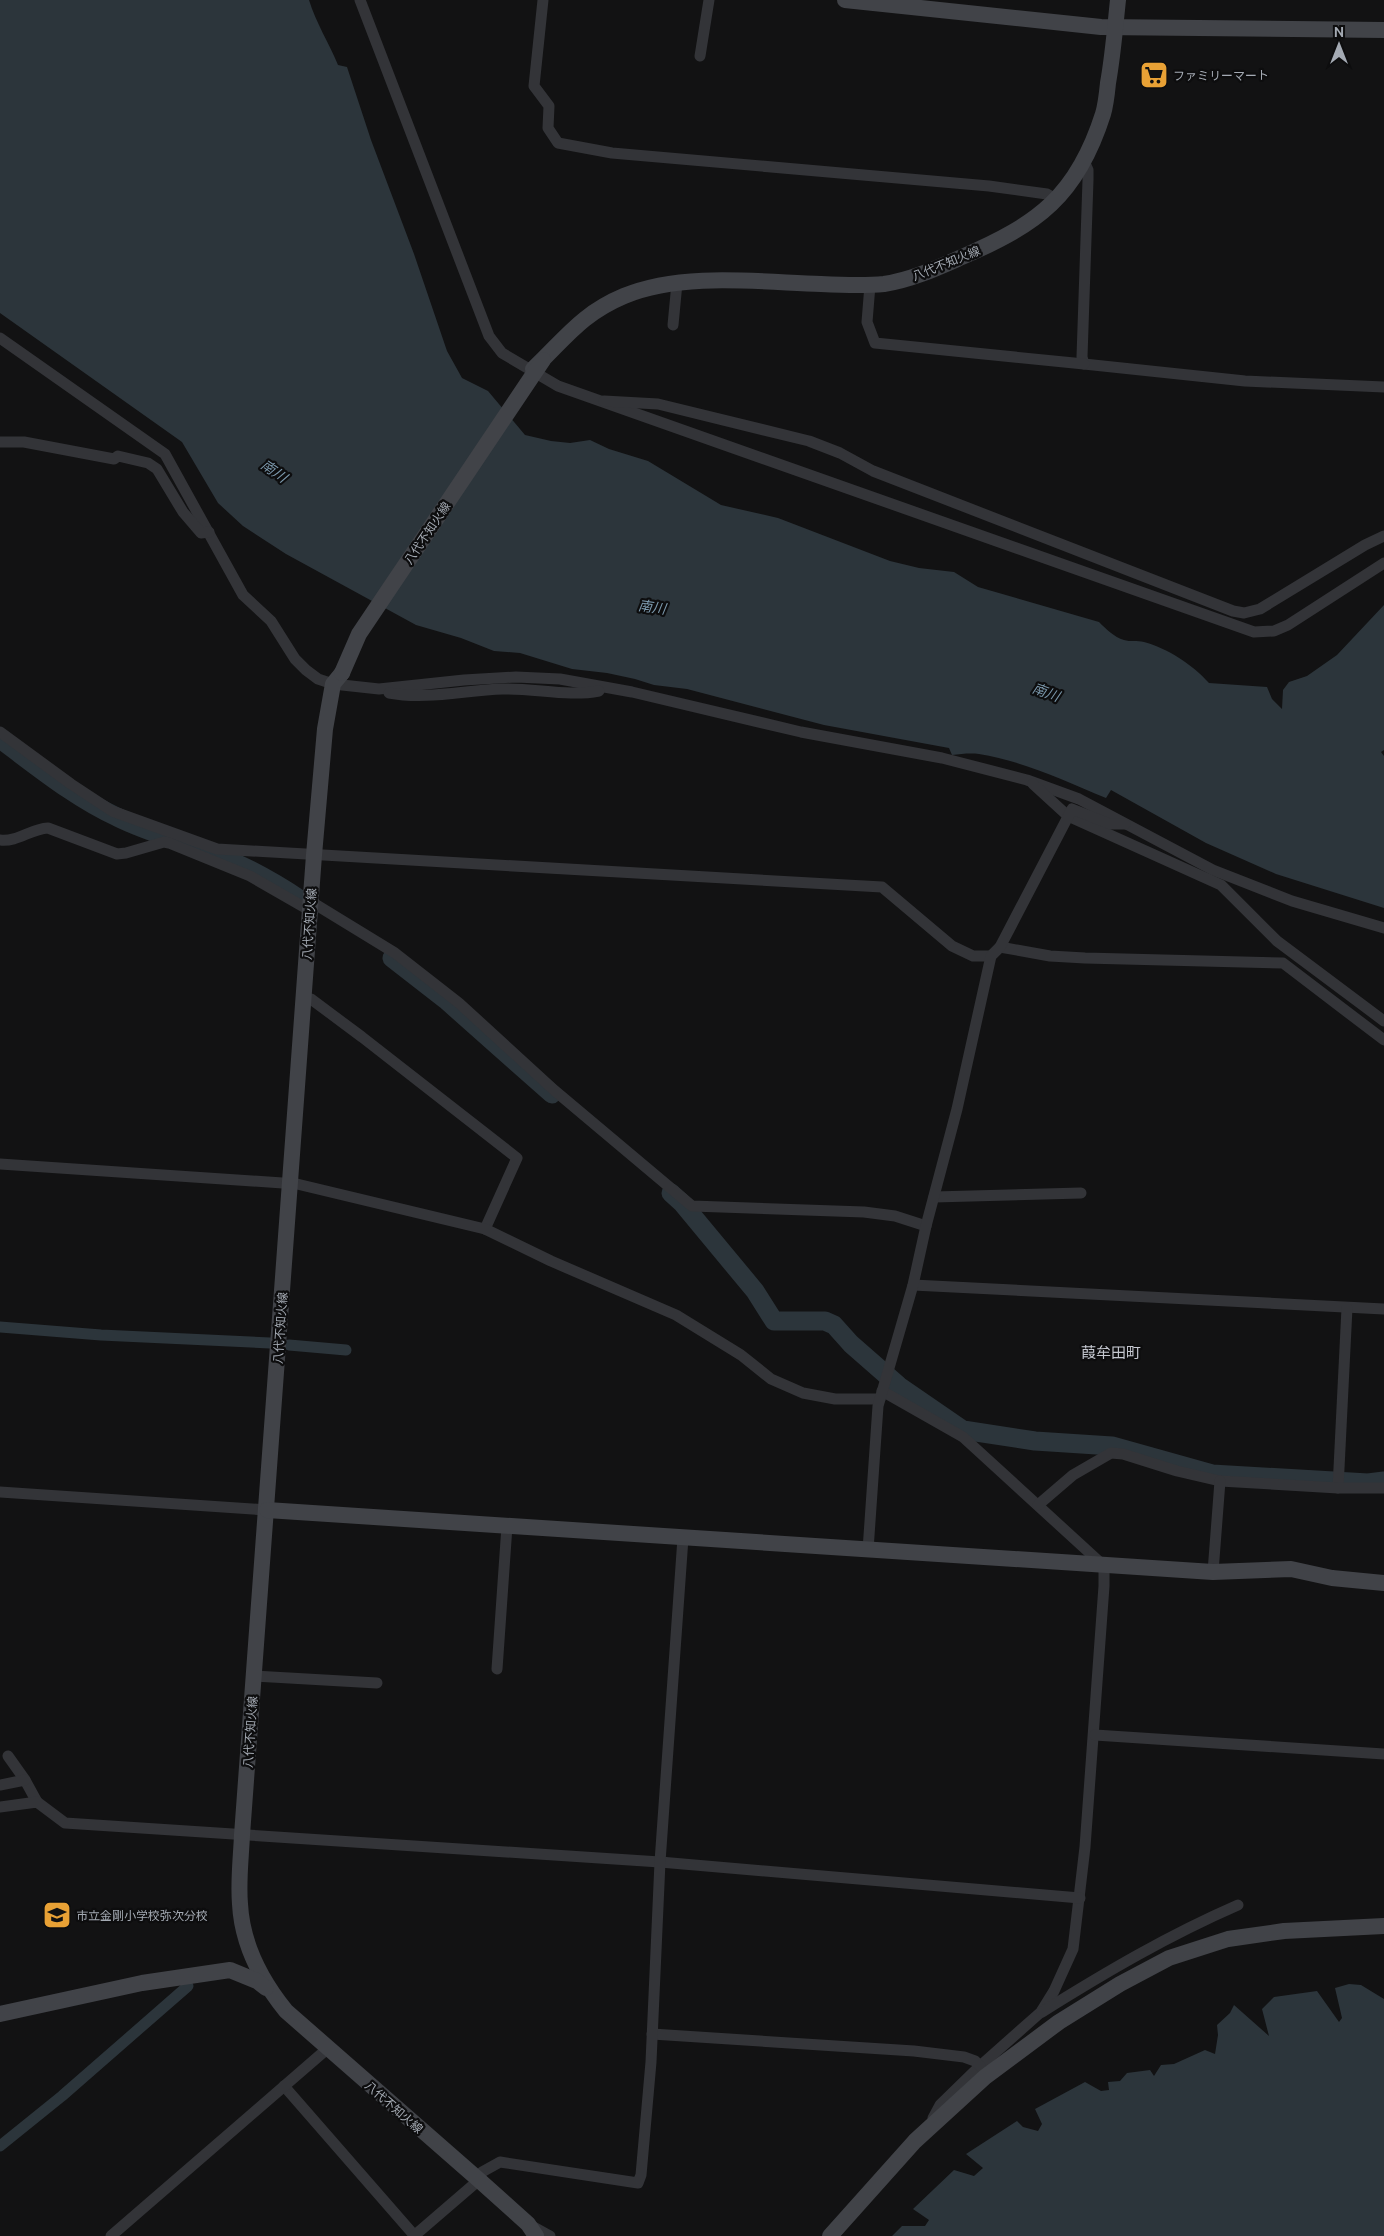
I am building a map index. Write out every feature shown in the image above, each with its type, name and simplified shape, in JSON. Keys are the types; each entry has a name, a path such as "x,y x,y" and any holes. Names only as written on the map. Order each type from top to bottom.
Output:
{"main road":[{"path":"845,0 1101,27 1384,30"},
{"name":"八代不知火線","path":"532,2230 479,2180 327,2049 286,2011 270,1991 258,1970 244,1932 240,1904 242,1835 314,855 325,729 338,679 359,634 537,366 570,330 594,310 635,292 677,283 717,281 870,285 916,276 989,245 1022,228 1056,199 1084,161 1104,111 1118,0"},
{"path":"267,1510 1104,1566 1213,1572 1291,1569 1332,1578 1384,1582"},
{"path":"830,2236 915,2141 985,2077 1059,2022 1120,1984 1169,1958 1228,1939 1284,1931 1384,1926"},
{"path":"230,1970 240,1961 244,1932"},
{"path":"0,2014 142,1983 230,1970 257,1981 270,1991"}],"street":[{"path":"360,0 488,336 502,353 537,366 558,386 1254,632 1274,631 1288,625 1384,563"},
{"path":"543,0 534,86 549,106 548,128 558,143 629,155 989,186 1047,194 1056,199"},
{"path":"700,56 709,0"},
{"path":"1084,161 1088,170 1082,358 1084,364"},
{"path":"673,325 677,283"},
{"path":"870,285 867,322 876,343 1245,381 1384,387"},
{"path":"0,338 165,454 243,595 271,621 295,659 318,679 338,679 379,689 464,680 516,677 560,679 648,695 801,732 942,758 1028,780 1079,799 1213,870 1292,901 1384,928"},
{"path":"597,401 658,404 810,441 840,453 873,471 1233,611 1244,613 1260,609 1365,545 1384,536"},
{"path":"0,442 24,442 114,460 118,456 148,464 157,469 183,512 201,533 209,532"},
{"path":"0,732 71,784 112,811 217,849 882,887 952,946 973,956 991,956"},
{"path":"1028,780 1068,816 1221,885 1277,940 1384,1021"},
{"path":"868,1550 882,1391 913,1285 926,1226 957,1109 991,956 1000,948 1072,809 1110,824 1126,824"},
{"path":"0,840 11,841 40,828 48,828 117,854 164,842 170,843 250,876 310,906 396,953 444,992 554,1090 692,1206 864,1212 895,1216 926,1226"},
{"path":"1000,948 1050,956 1085,958 1283,963 1384,1040"},
{"path":"304,997 311,999 362,1036 517,1158 485,1229"},
{"path":"0,1164 289,1183 485,1229 551,1261 676,1315 741,1355 771,1379 787,1386 804,1393 835,1399 882,1391 963,1437 1104,1566 1095,1735 1080,1898 1073,1949 1054,1991 1041,2012"},
{"path":"934,1196 1081,1193"},
{"path":"913,1285 1384,1309"},
{"path":"1338,1488 1347,1308"},
{"path":"1038,1505 1073,1476 1111,1453 1123,1454 1177,1471 1220,1481 1338,1488 1384,1488"},
{"path":"1213,1572 1220,1481"},
{"path":"0,1492 267,1510"},
{"path":"497,1669 507,1526"},
{"path":"284,2086 414,2236 479,2180 482,2172 500,2162 638,2184 641,2175 652,2034 660,1862 683,1538"},
{"path":"254,1676 378,1683"},
{"path":"1095,1735 1384,1754"},
{"path":"8,1756 25,1780 37,1802 65,1823 660,1862 1080,1898"},
{"path":"0,1785 25,1780"},
{"path":"0,1807 37,1802"},
{"path":"934,2123 933,2118 940,2105 980,2066 1041,2012 1115,1966 1191,1926 1238,1905"},
{"path":"652,2034 914,2051 964,2057 975,2061 980,2066"},
{"path":"111,2236 327,2049"},
{"path":"532,2230 550,2236"}],"water":[{"name":"南川","path":"0,0 309,0 338,65 347,67 371,140 414,254 447,351 462,378 488,391 525,435 570,443 590,440 609,449 648,461 721,505 778,518 890,561 919,568 954,572 978,587 1099,622 1120,639 1144,642 1170,653 1195,670 1209,683 1267,687 1272,699 1282,709 1283,690 1289,682 1307,676 1337,655 1384,605 1384,750 1381,752 1384,756 1384,908 1276,874 1206,843 1111,790 1106,798 1012,761 976,754 952,755 949,748 824,725 687,689 654,685 607,673 572,669 520,653 494,651 461,638 416,625 286,554 243,526 218,503 182,442 0,313"},
{"path":"1349,1984 1361,1985 1384,1999 1384,2236 892,2236 902,2226 925,2226 929,2220 913,2209 954,2170 974,2176 983,2168 966,2154 1017,2121 1023,2127 1038,2131 1042,2124 1035,2109 1085,2082 1101,2091 1109,2090 1108,2082 1120,2081 1127,2073 1150,2070 1154,2076 1161,2065 1174,2064 1205,2050 1215,2054 1218,2035 1217,2025 1230,2013 1234,2005 1269,2036 1262,2009 1274,1997 1317,1991 1339,2022 1342,2018 1335,1988"}],"waterway":[{"path":"0,739 57,781 101,809 128,822 228,860 265,878 301,900"},
{"path":"392,958 446,1000 552,1094"},
{"path":"671,1193 682,1203 755,1291 774,1321 825,1321 834,1325 851,1344 899,1386 963,1430 1035,1441 1112,1446 1212,1474 1368,1483 1384,1481"},
{"path":"0,1327 101,1335 270,1343"},
{"path":"289,1345 346,1350"},
{"path":"0,2146 62,2096 188,1986"}],"place":[{"name":"ファミリーマート","path":"1154,75"},
{"name":"市立金剛小学校弥次分校","path":"57,1915"}],"district":[{"name":"葭牟田町","path":"1111,1352"}]}
